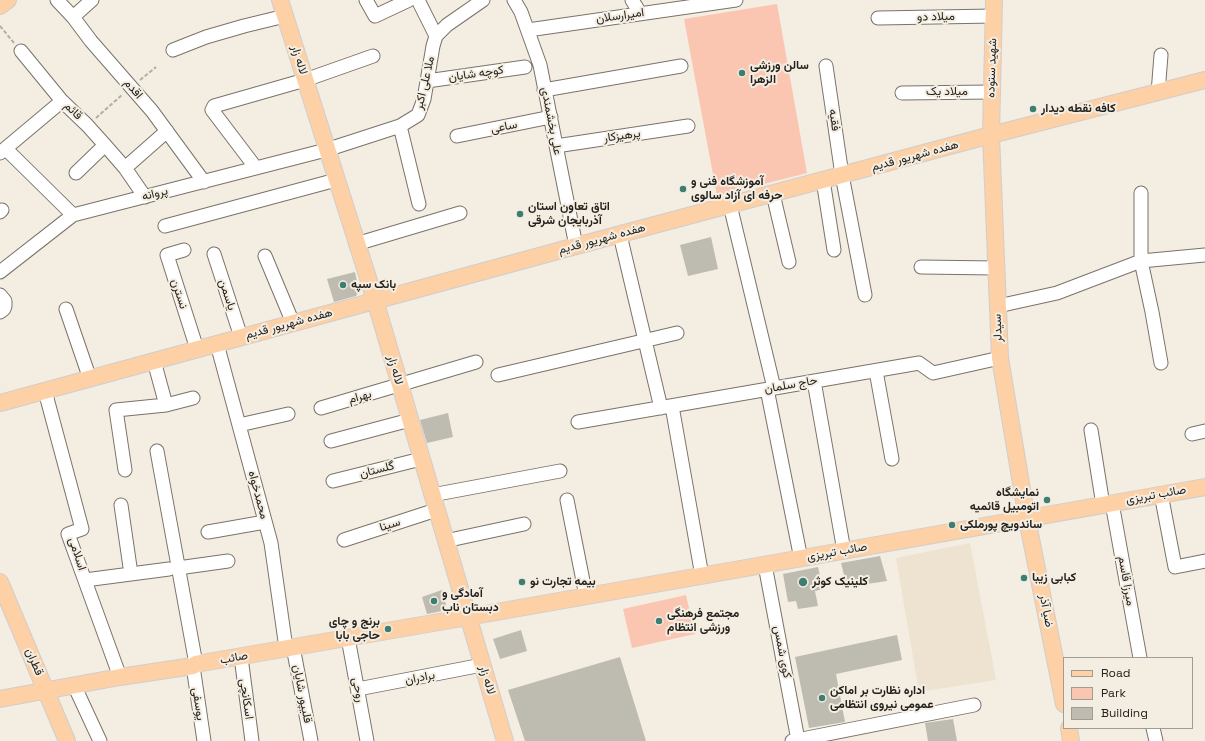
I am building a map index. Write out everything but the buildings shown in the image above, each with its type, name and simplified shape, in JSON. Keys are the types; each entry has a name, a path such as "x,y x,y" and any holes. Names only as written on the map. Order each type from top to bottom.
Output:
{"main road":[{"path":"0,6 8,0"},
{"name":"لاله زار","path":"280,0 326,150 375,300 505,741"},
{"name":"شهید ستوده","path":"990,136 994,8"},
{"name":"هفده شهریور قدیم","path":"0,403 576,246 1205,80"},
{"name":"سیدلر","path":"990,136 1000,358 1027,519"},
{"name":"صائب تبریزی","path":"468,617 1027,519 1205,486"},
{"name":"ضیا آذر","path":"1027,519 1063,699"},
{"name":"قطران","path":"0,582 3,598 46,690 67,741"},
{"name":"صائب","path":"0,699 468,617"},
{"path":"1069,729 1071,741"}],"street":[{"name":"اقدم","path":"57,0 131,86 167,131 204,182"},
{"path":"73,17 92,0"},
{"path":"366,0 375,16 409,0"},
{"path":"418,0 436,36 447,25 482,0"},
{"name":"علی بخشمندی","path":"514,0 521,12 540,65 576,246"},
{"path":"632,0 640,13"},
{"name":"امیرارسلان","path":"528,30 729,1"},
{"name":"میلاد دو","path":"878,18 994,8"},
{"path":"173,50 236,28 285,16"},
{"name":"ملا علی اکبر","path":"326,150 400,126 418,115 424,99 436,36"},
{"name":"قائم","path":"21,51 62,101 88,125 125,168 145,197"},
{"path":"1158,92 1161,55"},
{"path":"256,168 212,110 214,106 305,80 373,56"},
{"path":"544,90 681,66"},
{"name":"فقیه","path":"826,66 842,175 865,295"},
{"name":"کوچه شایان","path":"427,82 525,67"},
{"name":"میلاد یک","path":"902,92 992,92"},
{"path":"62,101 3,151 73,215"},
{"name":"ساعی","path":"458,136 551,117"},
{"path":"400,126 419,204"},
{"name":"پرهیزکار","path":"556,146 688,126"},
{"path":"125,168 167,131"},
{"path":"76,173 105,145"},
{"name":"پروانه","path":"0,272 73,215 326,150"},
{"path":"165,226 336,180"},
{"path":"823,180 834,250"},
{"path":"1141,193 1141,261 1161,363"},
{"path":"773,194 789,262"},
{"path":"730,205 770,388 801,559"},
{"path":"356,244 460,213"},
{"path":"620,235 645,340 666,407 702,576"},
{"name":"نسترن","path":"184,250 167,255 197,349"},
{"name":"یاسمن","path":"214,254 241,337"},
{"path":"998,306 1057,293 1141,261 1205,255"},
{"path":"264,256 293,323"},
{"path":"921,267 996,268"},
{"path":"0,295 5,301 4,309 0,312"},
{"path":"66,309 90,379"},
{"path":"498,375 677,333"},
{"name":"محمدخواه","path":"217,344 271,544 289,648"},
{"name":"حاج سلمان","path":"578,422 919,363 934,373 1000,358"},
{"path":"154,361 166,406"},
{"name":"بهرام","path":"321,408 476,362"},
{"path":"876,371 892,460"},
{"path":"814,382 844,551"},
{"name":"اسلامی","path":"45,391 82,529 68,534 120,677"},
{"path":"125,470 116,410 166,406 193,398"},
{"path":"239,425 288,414"},
{"path":"330,441 410,420"},
{"name":"میرزا قاسم","path":"1091,430 1140,657"},
{"name":"یوسفی","path":"157,451 174,568 194,665 204,741"},
{"name":"گلستان","path":"333,481 421,460"},
{"name":"سینا","path":"344,540 434,503 560,471"},
{"path":"1161,494 1175,567 1205,561"},
{"path":"567,500 586,596"},
{"path":"122,505 131,574"},
{"path":"208,532 265,522"},
{"path":"445,541 524,524"},
{"path":"85,580 228,561"},
{"name":"کوی شمس","path":"765,565 795,740 974,705"},
{"name":"روحی","path":"348,638 367,741"},
{"name":"قلیپور شایان","path":"289,648 311,741"},
{"name":"اسکانچی","path":"241,657 252,741"},
{"name":"برادران","path":"358,689 482,666"},
{"path":"74,685 100,741"},
{"path":"1153,729 1156,741"}],"path":[{"path":"0,26 21,51"},
{"path":"88,125 131,86 156,68"}],"shaded area":[{"path":"970,543 996,680 919,692 896,558"}],"green space":[{"name":"سالن ورزشی الزهرا","path":"777,4 807,173 717,196 684,19"},
{"name":"مجتمع فرهنگی ورزشی انتظام","path":"686,595 695,634 632,648 623,609"}],"place":[{"name":"سالن ورزشی الزهرا","path":"742,73"},
{"name":"کافه نقطه دیدار","path":"1033,109"},
{"name":"آموزشگاه فنی و حرفه ای آزاد سالوی","path":"683,189"},
{"name":"اتاق تعاون استان آذربایجان شرقی","path":"520,214"},
{"name":"بانک سپه","path":"343,285"},
{"name":"نمایشگاه اتومبیل قائمیه","path":"1047,500"},
{"name":"ساندویچ پورملکی","path":"952,525"},
{"name":"کبابی زیبا","path":"1024,578"},
{"name":"بیمه تجارت نو","path":"522,582"},
{"name":"کلینیک کوثر","path":"803,582"},
{"name":"آمادگی و دبستان ناب","path":"434,601"},
{"name":"مجتمع فرهنگی ورزشی انتظام","path":"659,621"},
{"name":"برنج و چای حاجی بابا","path":"388,629"},
{"name":"اداره نظارت بر اماکن عمومی نیروی انتظامی","path":"822,698"}]}
